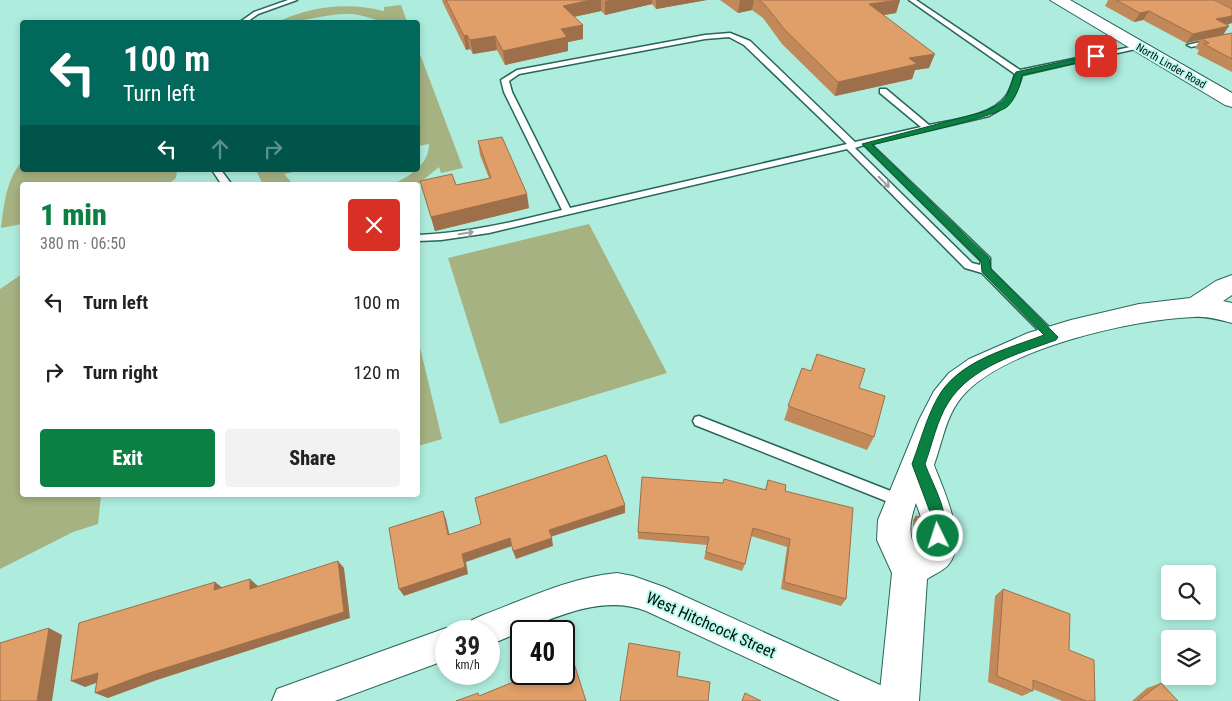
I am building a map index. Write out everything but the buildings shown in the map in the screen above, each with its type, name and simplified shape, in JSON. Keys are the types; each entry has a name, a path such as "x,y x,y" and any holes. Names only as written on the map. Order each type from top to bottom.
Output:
{"street":[{"name":"North Linder Road","path":"1058,0 1232,101"},
{"path":"1196,307 1225,286 1232,284"},
{"path":"899,701 910,570 894,541 897,510 918,464 942,401 959,381 990,360 1052,337 1125,315 1196,307 1232,313"},
{"path":"910,570 937,553 940,520 918,464"},
{"name":"West Hitchcock Street","path":"500,625 575,598 613,588 632,590 877,701"},
{"path":"289,701 435,648"}],"lane":[{"path":"246,20 256,13 294,0"},
{"path":"912,0 1019,73 1140,47"},
{"path":"567,211 508,92 505,80 517,72 696,39 730,35 747,43 969,266 985,270 1052,337"},
{"path":"1191,45 1232,37"},
{"path":"420,238 432,238 515,224 866,144 986,114 1005,106 1015,89 1019,73"},
{"path":"883,91 928,128"},
{"path":"866,144 986,260 985,270"},
{"path":"699,421 901,501"}],"green space":[{"path":"401,5 406,20 377,20 364,16 342,14 302,20 283,20 303,12 330,7 371,8 384,11 384,7"},
{"path":"420,54 463,168 441,173 439,167 420,183 397,182 413,172 420,172 420,166 426,158 429,144 420,146"},
{"path":"20,164 20,172 177,172 176,178 171,182 20,182 20,224 1,228 9,184"},
{"path":"257,172 293,172 284,174 291,182 262,182"},
{"path":"589,224 667,373 500,424 448,258"},
{"path":"20,275 20,497 101,497 98,524 73,532 0,569 0,289"},
{"path":"420,347 442,439 420,445"}],"route":[{"path":"938,536 940,520 918,464 942,401 959,381 990,360 1052,337 985,270 986,260 866,144 986,114 1005,106 1015,89 1019,73 1096,56"}]}
